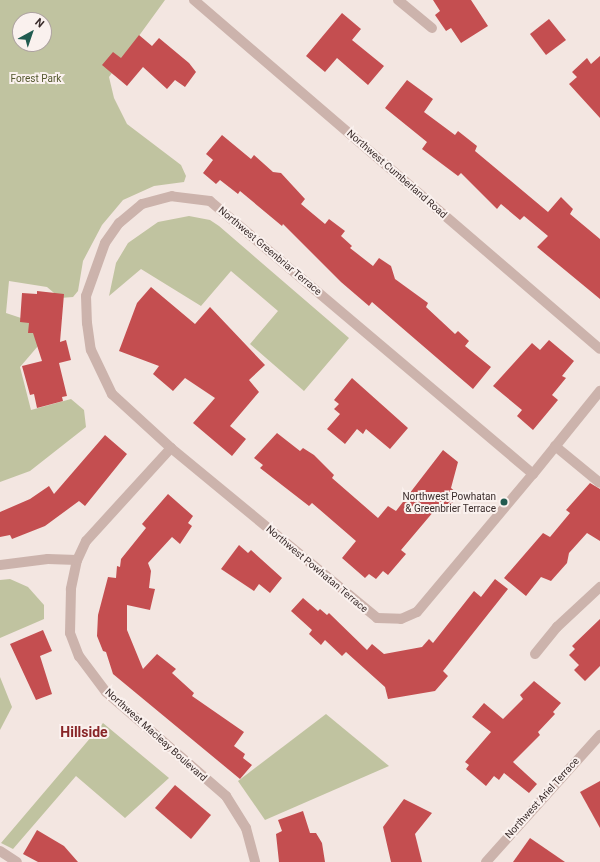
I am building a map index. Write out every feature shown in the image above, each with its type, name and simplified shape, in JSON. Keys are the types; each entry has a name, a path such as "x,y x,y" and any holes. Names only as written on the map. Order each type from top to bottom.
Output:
{"street":[{"name":"Northwest Cumberland Road","path":"194,0 600,349"},
{"path":"398,0 432,28"},
{"name":"Northwest Greenbriar Terrace","path":"171,448 112,394 91,350 86,296 105,243 119,222 142,204 172,196 192,196 210,201 228,214 533,474"},
{"name":"Northwest Powhatan Terrace","path":"171,448 364,609 377,618 392,620 417,612 533,474 600,391"},
{"path":"555,446 600,483"},
{"name":"Northwest Macleay Boulevard","path":"171,448 90,535 77,560 71,589 70,632 79,656 106,692 226,796 246,828 255,862"},
{"path":"0,565 48,559 77,560"},
{"path":"534,654 557,627 600,587"},
{"name":"Northwest Ariel Terrace","path":"486,862 600,735"},
{"path":"0,851 17,862"}],"green space":[{"name":"Forest Park","path":"0,0 165,0 109,77 114,98 127,124 181,165 186,176 184,182 154,186 123,200 102,225 83,261 78,291 73,297 60,298 47,287 9,281 6,313 33,322 38,346 20,367 31,410 71,399 84,410 86,427 30,471 0,482"},
{"path":"189,216 210,220 219,226 349,338 304,391 250,344 278,311 231,271 201,306 141,269 109,296 116,263 128,243 158,222"},
{"path":"10,579 28,587 44,605 44,619 0,638 0,580"},
{"path":"0,677 12,707 0,730"},
{"path":"326,714 389,766 265,820 238,781"},
{"path":"103,723 169,778 125,818 76,776 13,849 1,843"}],"building":[{"path":"433,0 471,0 488,26 461,43 451,28 446,31 435,15 440,11"},
{"path":"342,13 361,29 352,40 384,66 368,85 337,58 325,72 306,56"},
{"path":"549,19 566,40 546,55 530,34"},
{"path":"139,35 152,46 159,38 189,63 196,72 185,87 175,80 167,89 143,67 127,86 102,65 113,52 121,58"},
{"path":"600,56 600,118 569,84 577,77 572,72 587,58 591,64"},
{"path":"407,80 433,99 424,112 455,135 458,131 477,146 475,151 548,212 561,197 573,209 570,214 600,239 600,299 537,247 548,236 524,216 520,220 501,204 497,209 461,173 458,176 422,149 427,142 385,108"},
{"path":"222,135 251,159 254,155 273,172 281,173 305,199 301,204 325,224 329,219 345,231 341,236 352,246 350,248 373,266 379,258 391,266 395,279 428,303 426,307 455,334 458,331 469,341 465,346 491,367 473,389 372,302 369,306 341,282 283,224 282,226 240,191 238,194 220,180 216,184 203,173 213,160 206,154"},
{"path":"151,287 195,324 210,307 265,365 249,380 259,392 230,426 246,439 232,456 193,423 215,398 185,378 173,391 153,374 159,366 119,351 137,303"},
{"path":"37,291 64,294 60,342 66,340 71,360 59,363 67,396 62,397 63,401 37,408 34,394 30,395 22,366 42,361 33,333 28,333 29,323 20,322 22,293 37,294"},
{"path":"549,340 574,361 562,376 566,378 552,395 558,400 533,430 517,416 522,410 493,386 532,343 540,350"},
{"path":"352,378 408,428 390,449 366,429 363,434 357,429 345,444 327,429 340,414 334,409 339,404 334,400"},
{"path":"277,433 300,451 303,448 314,455 334,475 332,478 378,518 388,506 396,511 443,450 458,462 451,488 458,494 448,509 434,511 401,550 406,554 388,575 383,571 376,579 369,574 365,578 342,558 356,541 312,503 309,506 260,468 263,465 254,458"},
{"path":"105,435 127,454 85,506 79,501 45,526 12,539 10,535 0,537 0,512 30,499 49,486 54,494"},
{"path":"590,483 600,489 600,541 587,533 569,553 567,563 551,581 541,577 526,596 504,578 543,533 550,537 570,513 566,510"},
{"path":"168,494 193,516 188,523 192,526 180,544 172,537 148,563 151,571 149,588 155,589 150,610 127,605 127,630 143,669 157,654 176,669 172,673 194,693 192,696 244,732 234,746 245,754 243,758 252,765 240,779 113,674 106,652 103,651 97,636 98,615 108,577 116,578 117,566 120,567 121,559 146,528 142,524"},
{"path":"239,545 248,553 251,550 282,578 270,593 259,584 254,591 221,569"},
{"path":"495,579 508,589 443,671 448,676 435,691 388,699 385,687 346,652 342,656 325,640 321,645 309,634 312,630 291,611 303,598 318,611 320,609 327,615 329,613 367,650 372,644 384,654 422,647 429,639 433,643 474,591 481,597"},
{"path":"600,619 600,666 585,681 574,670 579,665 569,655 575,649 572,646"},
{"path":"43,630 52,651 40,656 52,694 36,700 10,644"},
{"path":"534,681 561,703 553,712 555,714 538,732 540,735 513,762 537,784 529,793 504,773 499,780 494,776 486,786 466,769 469,765 465,762 491,732 472,717 484,703 503,719 523,699 520,695"},
{"path":"600,781 600,828 580,792"},
{"path":"175,785 211,815 191,839 155,808"},
{"path":"404,799 432,813 415,834 422,862 391,862 383,827"},
{"path":"303,811 310,833 316,833 322,843 325,862 279,862 276,834 282,831 278,820"},
{"path":"37,830 64,846 78,862 38,862 23,854"},
{"path":"530,838 565,862 513,862"}],"place":[{"name":"Northwest Powhatan & Greenbrier Terrace","path":"504,502"}],"district":[{"name":"Hillside","path":"84,732"}]}
